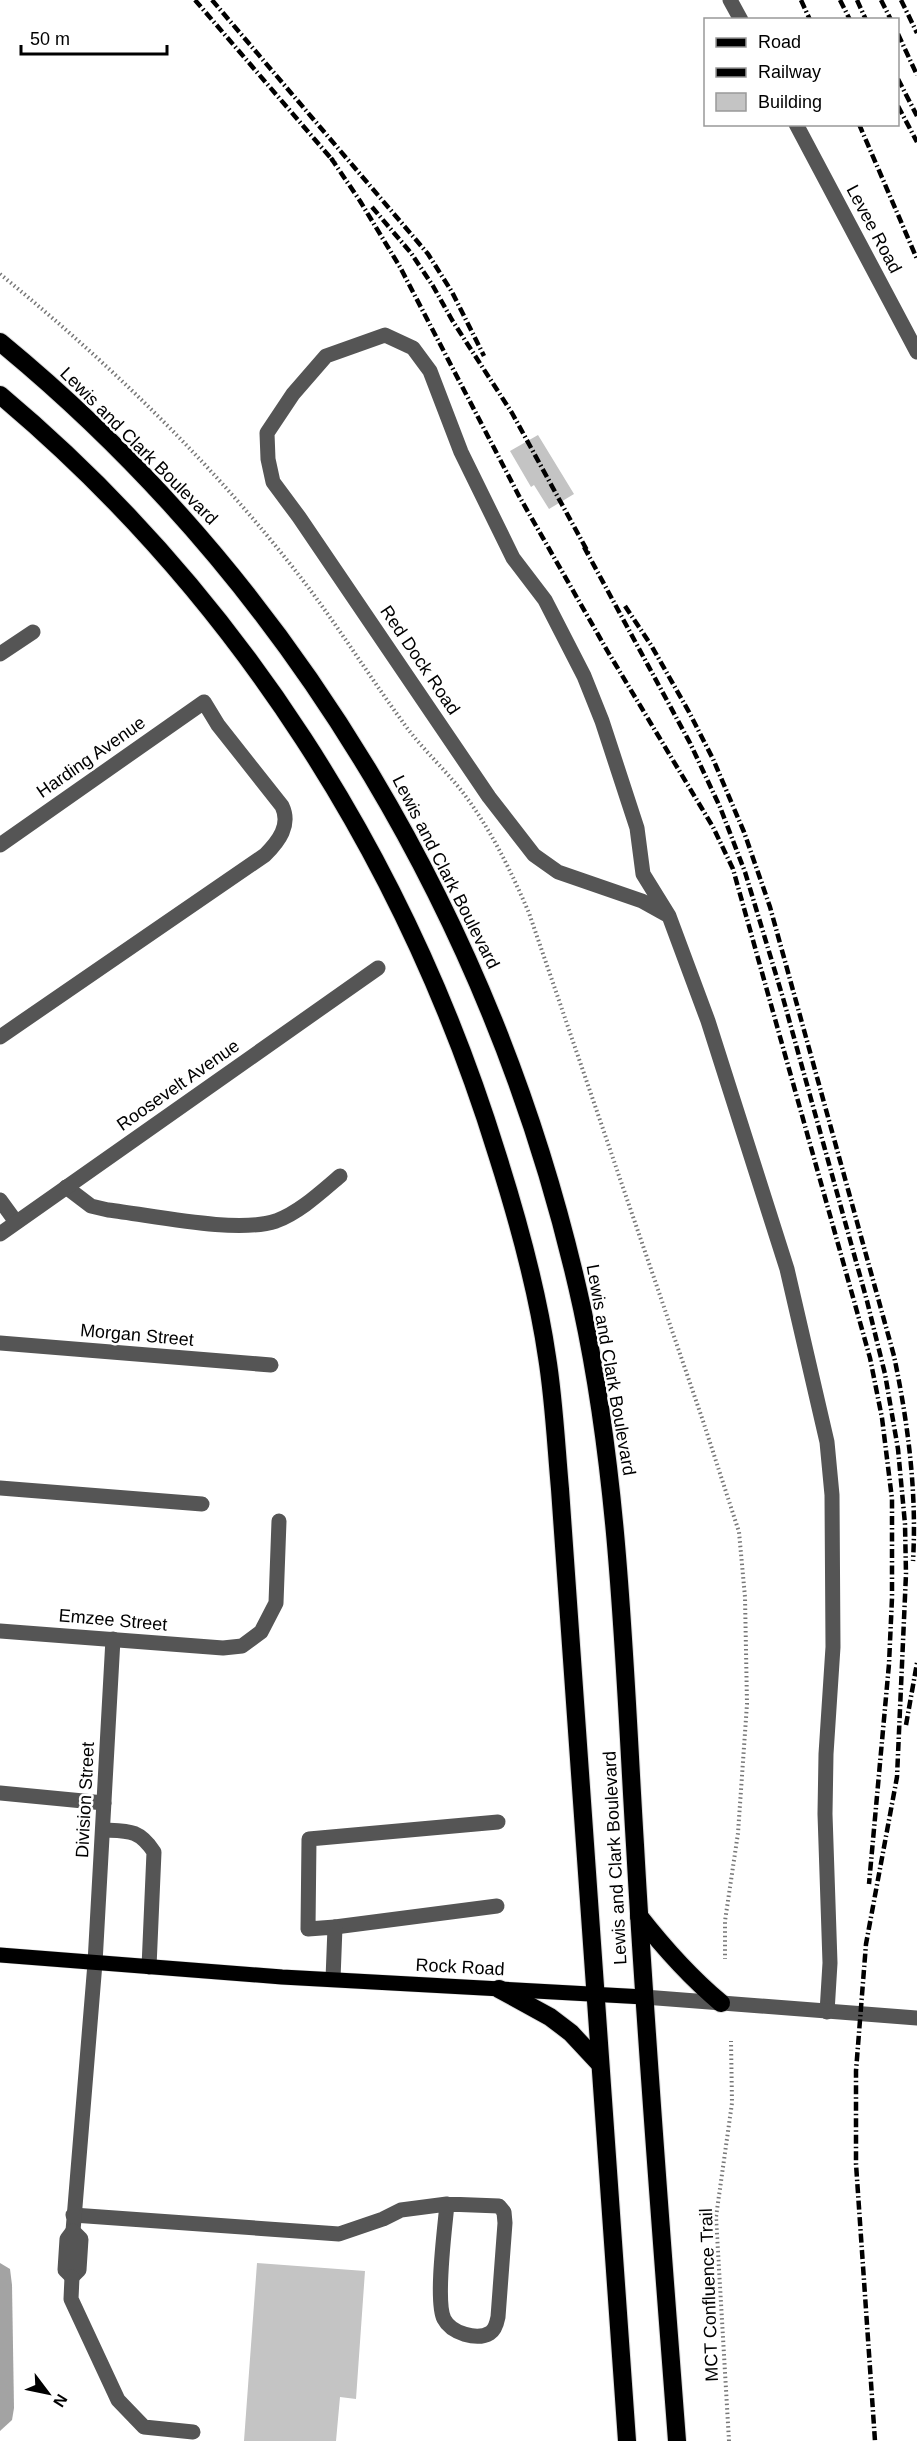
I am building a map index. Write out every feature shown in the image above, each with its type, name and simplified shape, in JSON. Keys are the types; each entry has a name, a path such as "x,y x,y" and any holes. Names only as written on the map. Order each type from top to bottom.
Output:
{"highway":[{"name":"Lewis and Clark Boulevard","path":"0,342 94,426 156,488 206,543 264,615 319,690 363,758 406,833 442,903 485,998 514,1073 552,1192 583,1311 613,1518 623,1630 644,1997 677,2441"},
{"name":"Lewis and Clark Boulevard","path":"0,395 88,476 154,545 216,617 262,678 337,789 386,878 421,951 469,1069 511,1198 547,1356 560,1489 627,2441"},
{"path":"639,1916 694,1981 721,2003"},
{"path":"499,1989 550,2017 571,2033 599,2063"}],"main road":[{"name":"Rock Road","path":"0,1955 333,1980 644,1997"}],"street":[{"path":"730,0 740,18"},
{"name":"Levee Road","path":"797,126 917,352"},
{"name":"Red Dock Road","path":"385,334 412,348 430,371 461,452 513,558 545,600 584,676 602,721 637,828 643,874 669,916 642,901 558,872 534,855 489,797 273,482 268,459 267,433 293,394 326,356 385,334"},
{"path":"0,654 33,632"},
{"name":"Harding Avenue","path":"0,845 204,702 232,744 282,806 286,816 281,836 265,855 0,1037"},
{"path":"669,916 708,1022 787,1269 827,1442 832,1495 833,1636 825,1804 830,1963 827,2012"},
{"name":"Roosevelt Avenue","path":"0,1234 378,968"},
{"path":"66,1187 90,1206 108,1210 248,1225 277,1220 299,1209 340,1176"},
{"path":"0,1200 16,1222"},
{"name":"Morgan Street","path":"0,1343 271,1365"},
{"path":"0,1488 202,1504"},
{"name":"Emzee Street","path":"0,1630 223,1648 242,1646 261,1632 276,1603 279,1521"},
{"name":"Division Street","path":"113,1639 95,1963 73,2215 73,2231 81,2239 80,2270 72,2277 71,2299 118,2400 144,2427 193,2432"},
{"path":"0,1794 104,1803"},
{"path":"497,1906 308,1929 309,1839 498,1822"},
{"path":"103,1830 139,1834 154,1852 149,1967"},
{"path":"333,1980 335,1927"},
{"name":"Rock Road","path":"644,1997 917,2018"},
{"path":"73,2215 339,2234 383,2219 401,2210 447,2204 499,2206 504,2212 498,2317 490,2333 463,2334 452,2328 443,2316 441,2300 447,2204"}],"path":[{"name":"MCT Confluence Trail","path":"729,2441 716,2217 732,2103 730,2041"}],"shaded area":[{"path":"0,2263 10,2269 12,2285 14,2408 12,2420 0,2431"}],"building":[{"path":"538,435 574,494 549,509 534,485 531,487 510,451"},
{"path":"257,2263 365,2271 356,2399 340,2397 336,2441 244,2441"}],"railway":[{"path":"195,0 335,163"},
{"path":"212,0 428,254 452,292 484,356"},
{"path":"801,0 809,18"},
{"path":"840,0 849,18"},
{"path":"857,0 865,18"},
{"path":"881,0 890,18"},
{"path":"901,0 917,33"},
{"path":"899,36 917,75"},
{"path":"899,81 917,116"},
{"path":"899,108 917,142"},
{"path":"860,126 917,259"},
{"path":"331,158 400,267 519,496 608,652 713,827 733,869 870,1358 882,1418 892,1499 892,1598 889,1664 869,1884"},
{"path":"372,207 411,253 433,286 452,320 512,413 589,554"},
{"path":"584,547 690,743 720,807 745,872 783,998 867,1301 885,1374 898,1449 905,1524 906,1574 897,1777 866,1944 856,2071 856,2164 875,2441"},
{"path":"625,606 651,645 713,759 744,832 770,907 894,1356 910,1458 914,1509 913,1561"},
{"path":"906,1725 917,1663"}]}
